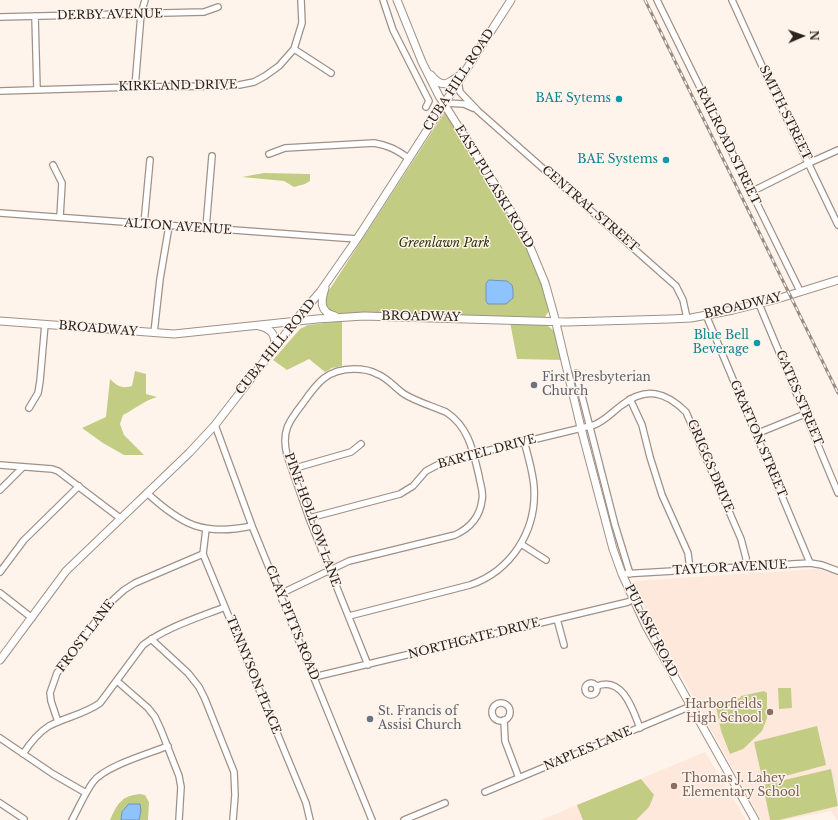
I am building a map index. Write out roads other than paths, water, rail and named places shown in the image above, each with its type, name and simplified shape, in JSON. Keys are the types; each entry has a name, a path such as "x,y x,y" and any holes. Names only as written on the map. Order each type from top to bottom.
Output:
{"main road":[{"name":"EAST PULASKI ROAD","path":"397,0 422,62 444,103 494,183 527,240 545,283 556,321 582,428"},
{"name":"CUBA HILL ROAD","path":"0,660 66,571 120,518 147,494 215,425 295,321 327,284 511,0"},
{"path":"422,62 433,78 444,84 451,83 465,71"},
{"name":"BROADWAY","path":"0,321 181,334 295,321 346,317 379,316 556,321 687,318 759,304 838,280"},
{"path":"327,284 322,298 324,309 331,315 346,317"},
{"path":"255,326 266,328 273,334 275,341 272,350"},
{"name":"PULASKI ROAD","path":"582,428 613,549 633,600 755,820"}],"street":[{"path":"136,87 141,14 145,0"},
{"name":"KIRKLAND DRIVE","path":"0,91 220,86 239,85 254,82 279,66 294,49 302,23 301,0"},
{"path":"383,0 393,30 429,101 426,107"},
{"name":"RAILROAD STREET","path":"656,0 800,291"},
{"name":"SMITH STREET","path":"732,0 772,88 838,225"},
{"name":"DERBY AVENUE","path":"0,17 204,12 218,7"},
{"path":"35,16 37,90"},
{"path":"294,49 331,73"},
{"name":"CENTRAL STREET","path":"458,81 458,89 478,111 672,281 682,296 687,318"},
{"name":"CENTRAL STREET","path":"444,103 464,104 478,111"},
{"path":"269,154 285,148 374,143 392,147 408,158"},
{"path":"752,192 838,150"},
{"path":"206,228 212,156"},
{"path":"144,224 150,160"},
{"path":"53,165 62,183 60,217"},
{"name":"ALTON AVENUE","path":"0,213 357,239"},
{"path":"154,333 159,286 169,226"},
{"name":"GATES STREET","path":"759,304 838,493"},
{"name":"GRAFTON STREET","path":"706,315 810,563"},
{"path":"29,408 38,393 45,324"},
{"name":"PINE HOLLOW LANE","path":"280,594 329,570 349,561 444,538 464,531 473,522 478,514 483,498 474,454 468,436 463,428 446,412 403,393 377,373 364,370 338,370 319,382 291,418 286,430 285,446 309,518 329,570 368,665"},
{"path":"576,373 615,525 630,574"},
{"name":"GRIGGS DRIVE","path":"582,428 605,420 630,399 642,394 652,393 665,396 676,401 686,412 741,539 746,558 746,567"},
{"path":"630,399 642,425 662,495 686,548 690,561 690,570"},
{"path":"756,434 805,414"},
{"name":"CLAY PITTS ROAD","path":"215,425 252,526 372,820"},
{"name":"BARTEL DRIVE","path":"309,518 400,494 406,491 426,471 445,461 582,428"},
{"path":"349,616 480,582 501,568 512,557 521,544 531,521 534,497 532,474 524,442"},
{"path":"292,469 351,452 361,444"},
{"path":"0,465 52,469 58,471 120,518"},
{"path":"0,490 23,467"},
{"path":"0,572 24,540 79,486"},
{"path":"147,494 164,508 190,525 206,529 236,530 252,526"},
{"name":"TENNYSON PLACE","path":"206,529 203,554 306,803 310,820"},
{"path":"521,544 546,560"},
{"name":"FROST LANE","path":"58,722 51,702 50,693 57,673 105,609 124,590 135,583 203,554"},
{"name":"TAYLOR AVENUE","path":"622,574 810,563 838,571"},
{"path":"0,593 32,618"},
{"name":"NORTHGATE DRIVE","path":"314,677 633,600"},
{"path":"23,754 35,738 48,727 100,703 143,646 151,639 163,631 225,607"},
{"path":"558,619 564,645"},
{"path":"151,639 188,673 199,687 205,699 234,772 235,782 233,820"},
{"path":"117,681 148,708 155,717 168,746 180,776 181,787 179,820"},
{"path":"597,686 608,684 614,686 622,692 630,702 640,728"},
{"name":"NAPLES LANE","path":"485,792 691,706"},
{"path":"504,720 505,741 519,778"},
{"path":"0,738 53,774 86,793"},
{"path":"72,820 86,793 100,775 110,769 168,746"},
{"path":"404,820 445,803"},
{"path":"1,805 24,819"}],"water":[{"path":"489,280 507,281 512,285 513,298 506,304 488,304 486,301 486,284"},
{"path":"129,804 140,804 141,811 139,820 121,820 122,812"}],"railway":[{"path":"645,0 838,393"}],"place":[{"name":"BAE Sytems","path":"619,99"},
{"name":"BAE Systems","path":"666,160"},
{"name":"Blue Bell Beverage","path":"757,343"},
{"name":"First Presbyterian Church","path":"534,385"},
{"name":"Harborfields High School","path":"770,712"},
{"name":"St. Francis of Assisi Church","path":"370,719"},
{"name":"Thomas J. Lahey Elementary School","path":"674,786"}],"park label":[{"name":"Greenlawn Park","path":"444,244"}]}
